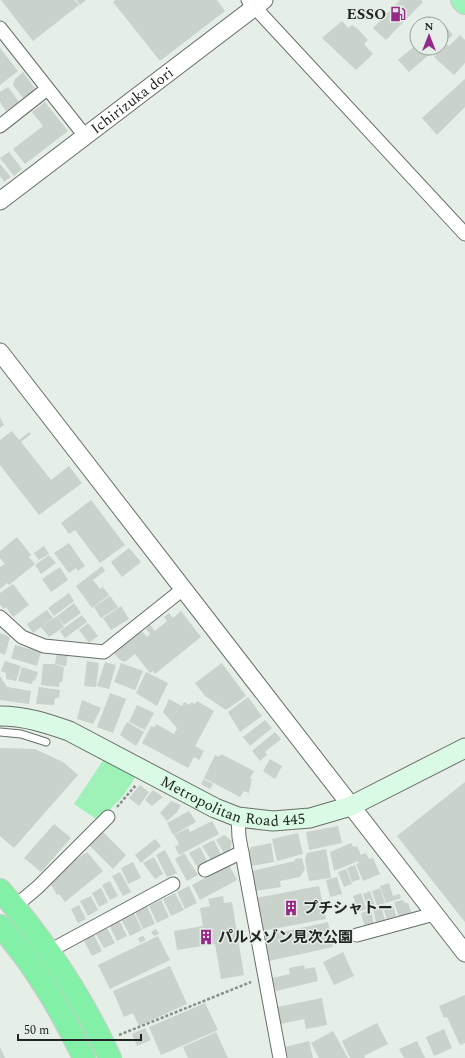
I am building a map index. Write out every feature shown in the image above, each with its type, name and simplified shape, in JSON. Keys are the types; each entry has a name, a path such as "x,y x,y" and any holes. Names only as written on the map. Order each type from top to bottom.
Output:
{"highway":[{"path":"462,0 465,3"},
{"path":"0,890 22,915 50,954 109,1049"},
{"path":"0,926 30,966 55,1004 84,1058"}],"main road":[{"name":"Metropolitan Road 445","path":"0,716 22,717 46,722 69,731 215,808 238,817 273,821 310,818 351,806 465,748"}],"street":[{"name":"Ichirizuka dori","path":"0,201 255,2"},
{"path":"255,2 465,234"},
{"path":"0,28 85,136"},
{"path":"0,126 47,89"},
{"path":"0,352 465,953"},
{"path":"0,617 22,637 44,646 104,652 183,589"},
{"path":"19,903 38,887 108,817"},
{"path":"238,817 242,852 280,1058"},
{"path":"205,870 242,852"},
{"path":"0,882 19,903 67,967 109,1049 116,1058"},
{"path":"53,949 173,884"},
{"path":"357,935 434,914"},
{"path":"0,943 15,959 49,1005 74,1058"}],"lane":[{"path":"0,732 21,734 46,742"}],"path":[{"path":"108,817 147,772"},
{"path":"109,1049 265,977"}],"green space":[{"path":"106,756 136,776 123,796 99,821 74,804"}],"building":[{"path":"1,0 74,0 79,5 33,41"},
{"path":"76,0 86,0 80,5"},
{"path":"115,0 217,0 225,11 160,61 113,2"},
{"path":"400,0 421,0 423,2 386,40 373,28"},
{"path":"342,21 348,28 352,25 358,29 368,40 364,44 373,54 356,70 322,38"},
{"path":"449,30 453,35 449,38"},
{"path":"460,35 465,40 465,63 454,75 434,57 449,56 449,46"},
{"path":"0,48 18,71 0,85"},
{"path":"409,51 409,56 428,56 409,72 398,60"},
{"path":"23,72 36,90 23,98 13,85 15,79"},
{"path":"465,79 465,107 437,135 422,118"},
{"path":"8,87 19,102 6,111 0,102 0,92"},
{"path":"45,102 68,131 25,164 13,149 43,126 32,112"},
{"path":"9,152 22,169 14,176 0,158"},
{"path":"0,164 11,177 4,182 0,176"},
{"path":"0,417 4,425 0,428"},
{"path":"12,431 19,440 29,432 31,434 21,442 51,480 69,466 82,483 39,515 0,465 0,440"},
{"path":"91,500 125,545 100,563 75,530 69,534 61,523"},
{"path":"17,537 31,555 29,557 35,564 9,585 7,583 0,589 0,567 5,564 0,558 0,551"},
{"path":"69,543 85,566 78,571 76,568 69,573 54,553"},
{"path":"44,546 49,554 39,560 34,553"},
{"path":"129,548 141,562 122,577 111,562"},
{"path":"49,555 56,563 41,574 35,565"},
{"path":"102,566 105,571 93,580 100,589 103,587 109,595 92,608 76,586"},
{"path":"60,567 68,580 51,592 42,579"},
{"path":"13,584 29,605 13,617 6,607 3,609 0,604 0,593"},
{"path":"69,593 74,601 54,616 48,608"},
{"path":"110,596 118,607 101,618 94,607"},
{"path":"74,603 81,613 64,625 57,616"},
{"path":"121,606 129,619 111,630 103,618"},
{"path":"47,610 53,618 33,633 27,624"},
{"path":"181,611 201,637 155,674 153,671 150,673 135,654 125,662 120,660 112,651 140,629 147,637 150,634 146,629 150,625 155,631 167,621 164,617 169,613 173,618"},
{"path":"82,615 87,622 65,638 60,631"},
{"path":"57,616 64,627 49,637 41,627"},
{"path":"88,623 98,636 89,643 79,630"},
{"path":"0,633 10,637 5,655 0,653"},
{"path":"15,645 41,652 37,666 11,658"},
{"path":"57,652 68,654 66,666 55,664"},
{"path":"5,661 21,666 16,681 6,679 6,673 1,671"},
{"path":"87,661 99,663 96,687 84,686"},
{"path":"105,662 116,665 109,689 97,686"},
{"path":"121,663 143,671 135,690 114,682"},
{"path":"222,663 246,696 226,710 205,696 195,683"},
{"path":"43,664 54,664 64,667 62,682 60,682 59,687 41,685"},
{"path":"22,667 38,672 35,681 33,680 32,684 18,681"},
{"path":"146,672 168,683 157,706 136,693"},
{"path":"0,676 7,687 31,691 29,704 0,700"},
{"path":"39,687 60,690 59,698 55,698 54,705 36,704"},
{"path":"110,693 126,699 113,733 97,727"},
{"path":"248,697 262,716 240,732 228,712"},
{"path":"169,699 182,706 184,702 190,705 191,702 195,704 197,701 214,711 195,746 204,751 199,760 194,757 188,768 142,743 151,726 155,727 156,724 174,734 177,728 163,712"},
{"path":"82,700 101,708 93,724 77,719"},
{"path":"137,705 154,713 145,730 129,722"},
{"path":"265,720 272,728 250,746 243,737"},
{"path":"127,722 144,732 136,746 120,735"},
{"path":"275,732 281,739 265,752 267,755 260,761 252,751"},
{"path":"0,748 35,749 63,762 78,775 14,848 0,836"},
{"path":"221,754 254,771 250,778 252,779 249,793 244,791 240,797 204,778 215,755 219,757"},
{"path":"270,759 282,766 275,779 263,771"},
{"path":"204,779 213,784 210,789 201,784"},
{"path":"465,782 465,922 397,836"},
{"path":"140,785 149,792 139,806 129,798"},
{"path":"153,790 163,797 152,806 145,800"},
{"path":"171,801 181,805 177,812 167,821 160,813"},
{"path":"189,811 196,822 173,835 167,823"},
{"path":"212,821 219,834 179,855 175,847 179,844 174,835 188,828 190,832"},
{"path":"54,824 71,838 41,872 24,858"},
{"path":"338,826 342,843 309,850 306,832"},
{"path":"102,831 126,855 113,869 89,845"},
{"path":"298,833 303,854 277,861 272,839"},
{"path":"224,835 232,841 230,850 224,853 216,840"},
{"path":"155,839 161,846 141,863 135,855"},
{"path":"214,840 221,855 211,860 202,846"},
{"path":"271,843 274,862 251,866 249,851 251,847"},
{"path":"351,843 353,847 357,846 361,855 366,853 369,859 373,858 380,874 363,881 356,864 359,863 358,861 334,871 330,852"},
{"path":"200,847 208,863 198,868 189,853"},
{"path":"326,849 331,878 309,881 305,860 307,853"},
{"path":"165,850 177,873 167,877 156,855"},
{"path":"87,852 103,871 65,902 59,894 57,895 50,883 62,872 61,869 72,855 77,859"},
{"path":"184,853 198,875 187,881 175,859"},
{"path":"154,857 163,874 155,879 143,863"},
{"path":"302,858 305,869 300,877 280,881 281,887 255,891 252,871"},
{"path":"133,862 141,878 128,884 121,868"},
{"path":"229,865 237,880 200,900 192,885"},
{"path":"355,865 360,879 352,882 347,868"},
{"path":"346,869 352,884 344,887 338,872"},
{"path":"120,872 131,892 123,896 112,876"},
{"path":"337,877 342,894 330,897 326,880"},
{"path":"110,881 118,896 110,900 102,885"},
{"path":"389,883 393,896 400,894 401,898 386,903 380,886"},
{"path":"189,886 197,903 185,909 177,892"},
{"name":"プチシャトー","path":"319,886 326,919 262,931 256,898"},
{"path":"101,888 108,902 99,907 92,893"},
{"path":"380,888 385,903 377,906 372,891"},
{"path":"370,891 375,906 368,909 363,894"},
{"path":"175,893 184,910 171,916 163,899"},
{"path":"361,893 366,909 358,912 353,896"},
{"path":"91,896 98,910 88,916 80,901"},
{"name":"パルメゾン見次公園","path":"223,896 224,903 232,902 244,975 221,979 215,944 177,950 174,931 203,926 200,908 210,906 208,899"},
{"path":"161,900 169,917 157,923 149,906"},
{"path":"403,900 405,903 408,903 412,914 399,917 394,902"},
{"path":"79,905 86,919 78,923 71,909"},
{"path":"393,905 396,916 387,919 383,908"},
{"path":"147,906 155,924 143,929 135,912"},
{"path":"381,906 385,920 376,922 373,909"},
{"path":"371,910 374,925 365,927 361,913"},
{"path":"134,913 142,930 130,936 121,919"},
{"path":"119,920 127,936 117,941 109,925"},
{"path":"328,922 333,947 269,961 264,936"},
{"path":"107,928 115,943 104,948 96,934"},
{"path":"156,929 159,934 154,936 151,932"},
{"path":"92,933 102,951 92,956 84,941 86,940 85,937"},
{"path":"143,936 146,940 140,943 138,938"},
{"path":"158,936 170,960 110,989 98,965"},
{"path":"343,952 354,976 334,985 323,962"},
{"path":"304,965 305,969 315,967 318,981 276,991 272,978 290,974 289,968"},
{"path":"170,966 187,1004 139,1026 133,1013 124,1017 113,991"},
{"path":"465,995 465,1043 460,1045 447,1017 444,1018 439,1006"},
{"path":"322,998 327,1025 306,1029 304,1019 281,1024 277,1007"},
{"path":"205,1003 218,1030 161,1055 149,1027"},
{"path":"377,1023 388,1044 364,1056 365,1058 350,1058 342,1041"},
{"path":"145,1028 151,1040 137,1046 132,1034"},
{"path":"444,1029 452,1048 434,1056 426,1037"},
{"path":"333,1031 348,1058 319,1058 311,1043"},
{"path":"216,1032 228,1058 188,1058 183,1047"},
{"path":"309,1041 313,1058 288,1058 285,1047"},
{"path":"417,1041 425,1058 404,1058 399,1049"},
{"path":"0,1047 5,1058 0,1058"}],"place":[{"name":"ESSO","path":"398,14"},
{"name":"プチシャトー","path":"291,908"},
{"name":"パルメゾン見次公園","path":"206,937"}]}
